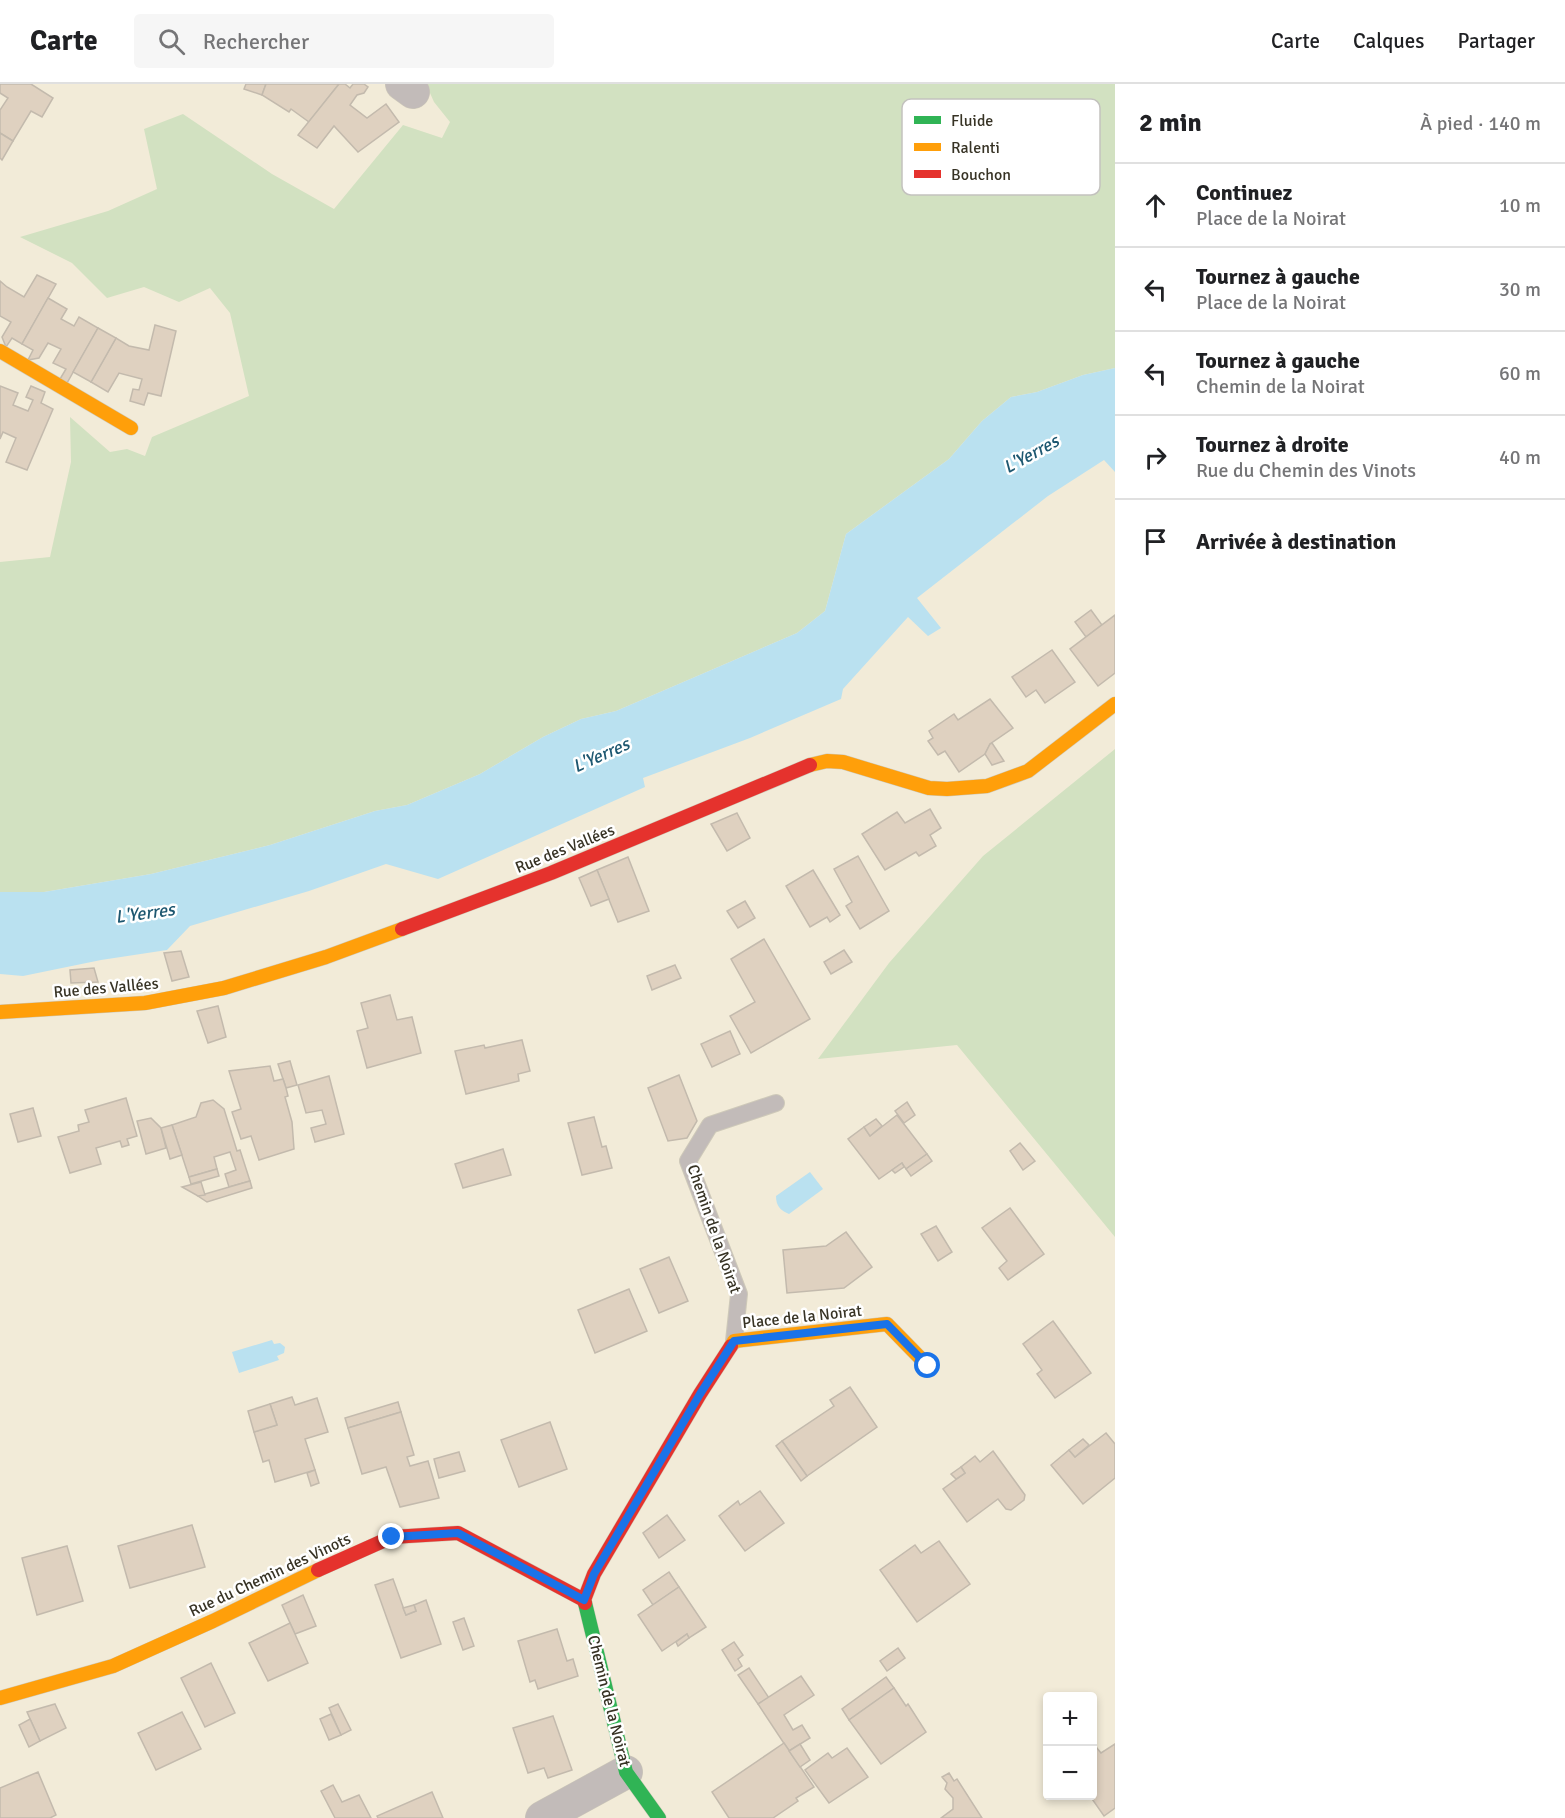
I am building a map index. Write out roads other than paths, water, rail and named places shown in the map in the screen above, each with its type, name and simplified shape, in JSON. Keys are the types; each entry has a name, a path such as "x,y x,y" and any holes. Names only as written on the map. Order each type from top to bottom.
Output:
{"street":[{"path":"0,351 131,428"},
{"name":"Rue des Vallées","path":"0,1012 145,1004 224,988 326,957 551,873 827,761 843,762 929,788 987,786 1028,771 1115,704"},
{"name":"Place de la Noirat","path":"734,1341 887,1324 928,1366"},
{"name":"Chemin de la Noirat","path":"659,1818 626,1772 584,1600 594,1574 700,1394 734,1341"},
{"name":"Rue du Chemin des Vinots","path":"0,1698 113,1666 213,1621 294,1580 392,1537 458,1533 584,1600"},
{"path":"542,1818 626,1772"}],"lane":[{"name":"Chemin de la Noirat","path":"734,1341 739,1294 688,1161 710,1125 776,1103"}],"water":[{"name":"L'Yerres","path":"1115,368 1115,472 1104,460 1048,496 917,598 941,628 928,636 908,617 843,689 841,699 750,738 643,778 645,787 438,879 386,864 309,891 190,926 167,950 101,960 23,976 0,974 0,892 44,892 151,874 270,845 375,811 407,805 480,774 543,737 581,719 616,711 797,633 825,611 846,534 949,459 982,421 1011,397 1037,392 1083,375"},
{"path":"810,1172 823,1189 789,1214 783,1211 778,1205 776,1196"},
{"path":"272,1340 274,1344 280,1343 285,1347 284,1353 277,1356 279,1360 239,1373 232,1352"}]}
